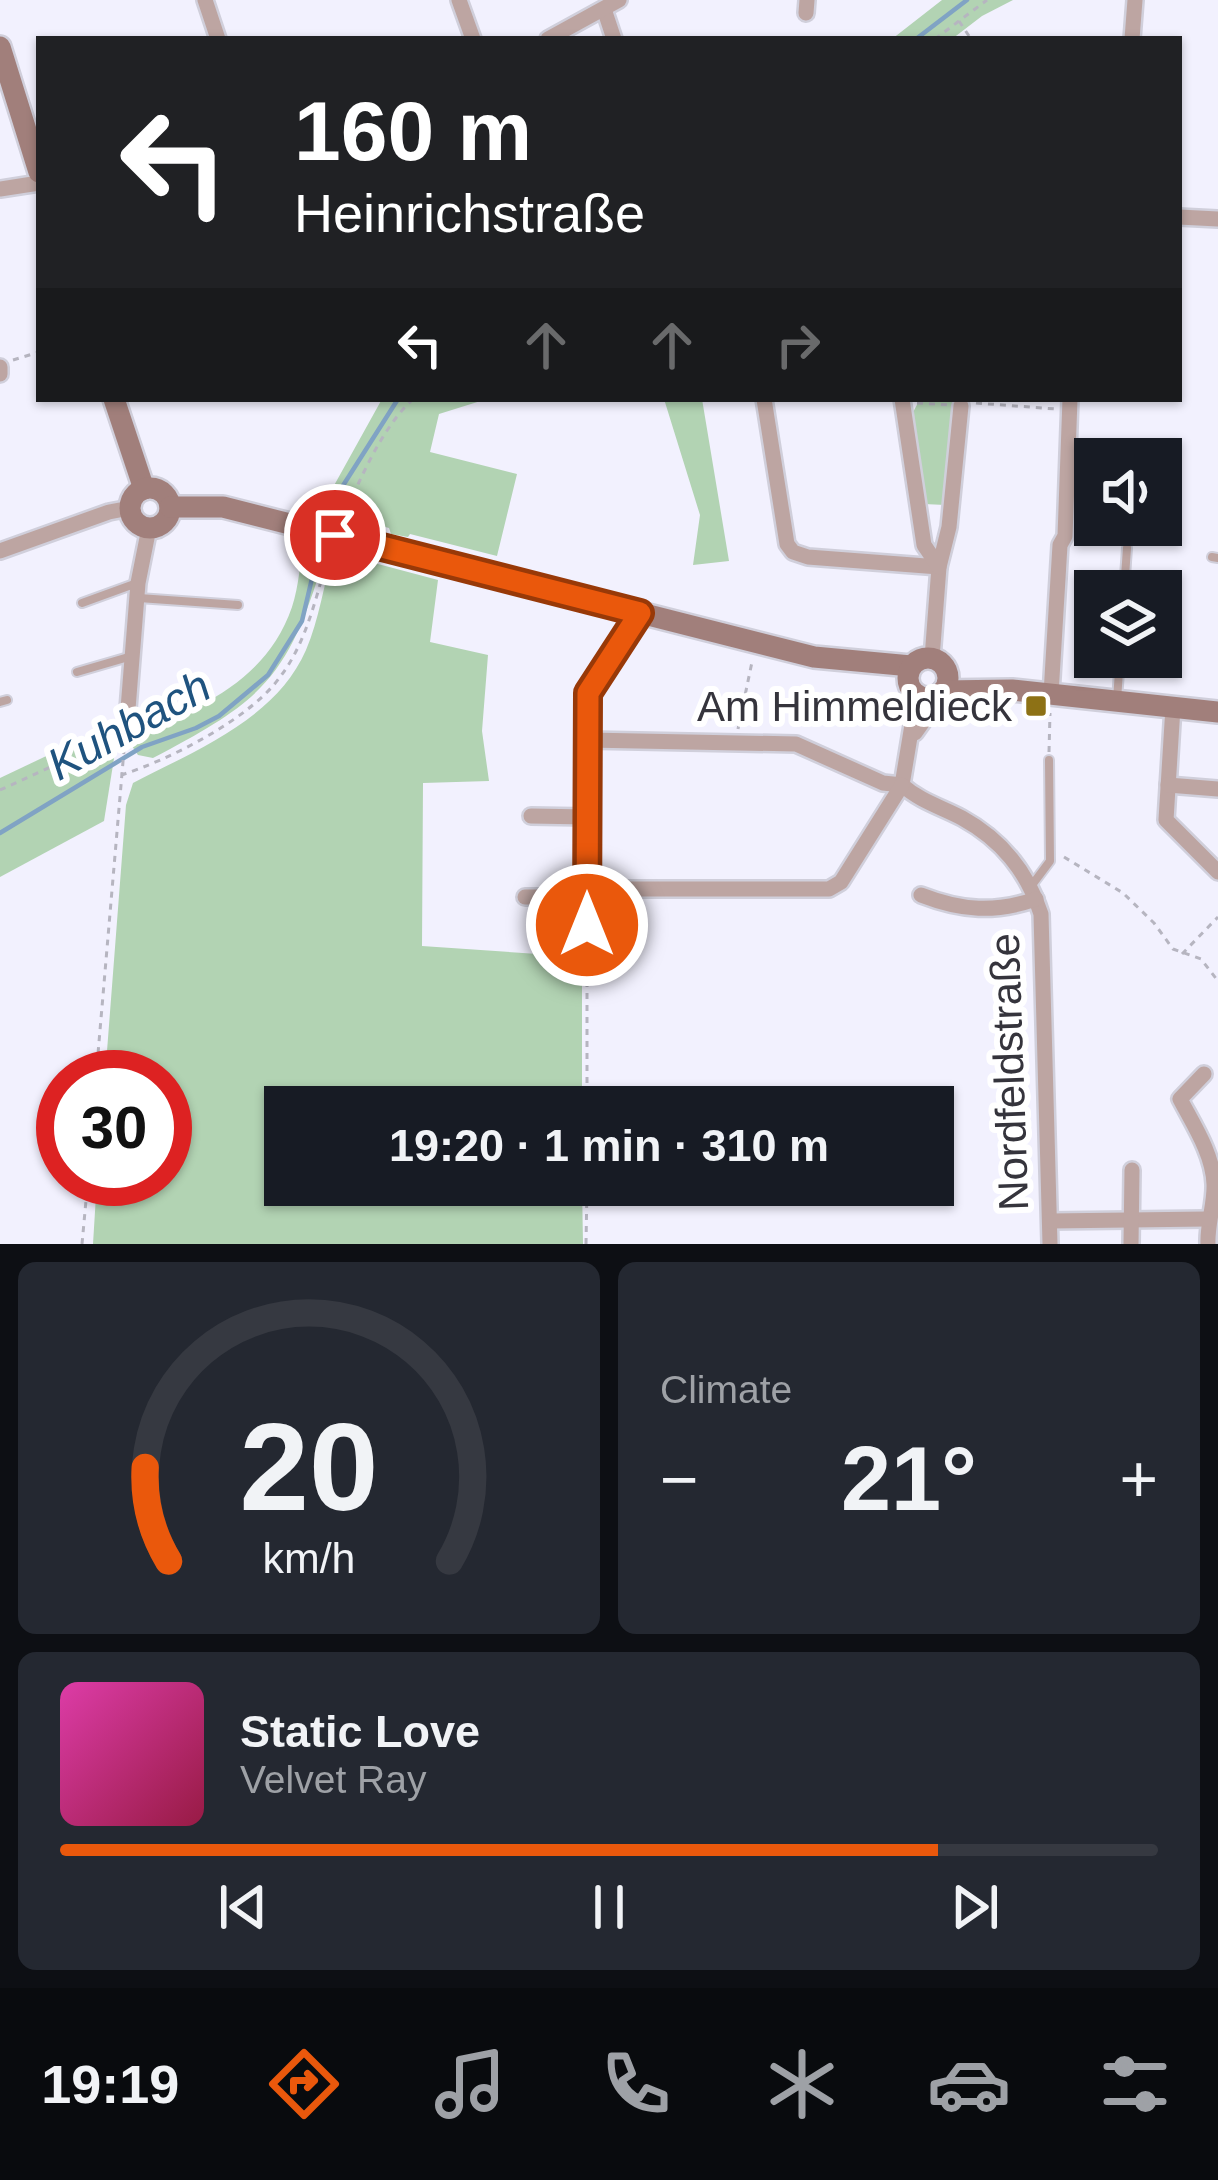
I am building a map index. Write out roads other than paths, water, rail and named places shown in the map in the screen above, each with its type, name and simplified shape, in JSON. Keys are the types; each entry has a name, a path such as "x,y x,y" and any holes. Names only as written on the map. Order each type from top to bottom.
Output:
{"street":[{"path":"205,0 217,36"},
{"path":"460,0 472,36"},
{"path":"1132,36 1135,0"},
{"path":"553,36 612,4 614,36"},
{"path":"0,47 36,162"},
{"path":"0,189 36,183"},
{"path":"1182,217 1218,219"},
{"path":"114,402 137,499 138,524 149,528 164,522 170,507"},
{"path":"764,402 793,552 939,567"},
{"path":"902,402 924,545 939,567"},
{"path":"1051,694 1051,648 1069,477 1070,404"},
{"path":"525,897 829,889 841,882 902,785 902,768 927,680 961,406"},
{"path":"0,551 158,490 170,507"},
{"path":"170,507 223,508 756,642 927,680 1218,712"},
{"path":"921,524 949,527"},
{"path":"126,734 138,590 149,528"},
{"path":"587,953 588,693 640,613"},
{"path":"1173,707 1166,820 1218,872"},
{"name":"Nordfeldstraße","path":"588,740 796,744 883,783 902,785 995,840 1021,867 1044,931 1050,1244"},
{"path":"1168,785 1218,789"},
{"path":"531,816 588,817"},
{"name":"Nordfeldstraße","path":"921,895 953,907 1003,910 1034,893"},
{"path":"1204,1074 1180,1100 1201,1139 1216,1184 1207,1219 1208,1244"},
{"path":"1131,1244 1132,1170"},
{"path":"1050,1220 1207,1219"}],"lane":[{"path":"1125,570 1127,548"},
{"path":"82,603 138,590 238,605"},
{"path":"77,672 133,656"},
{"path":"1117,702 1119,678"},
{"path":"1034,893 1050,861 1049,760"}],"waterway":[{"name":"Kuhbach","path":"920,36 967,0"},
{"name":"Kuhbach","path":"327,524 337,495 396,402"},
{"name":"Kuhbach","path":"0,833 142,747 219,716 268,675 302,621 321,540"}],"place":[{"name":"Am Himmeldieck","path":"1036,706"}]}
